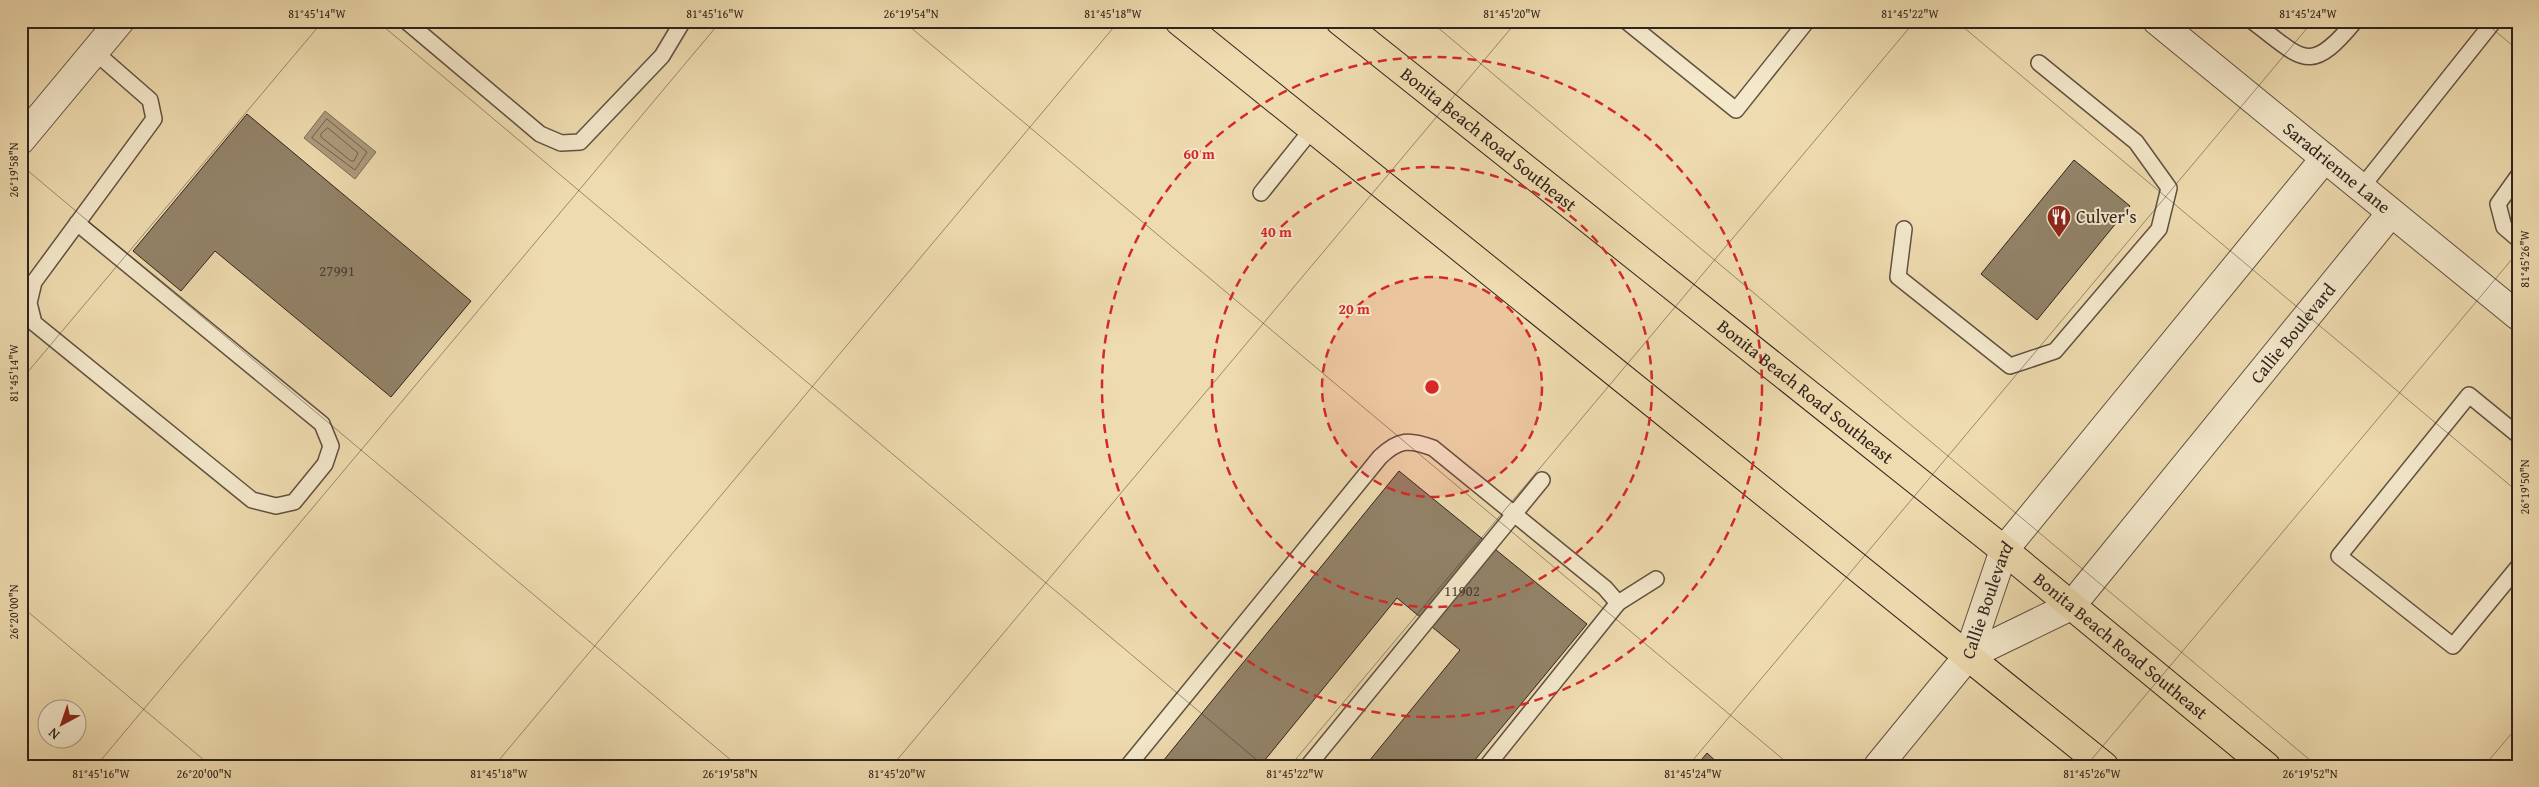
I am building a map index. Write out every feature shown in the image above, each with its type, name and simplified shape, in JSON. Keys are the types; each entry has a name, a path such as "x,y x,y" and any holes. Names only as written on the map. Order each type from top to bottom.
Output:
{"main road":[{"path":"1179,21 2104,766"},
{"name":"Bonita Beach Road Southeast","path":"1340,21 2004,550 2266,766"}],"street":[{"path":"21,140 120,21"},
{"name":"Saradrienne Lane","path":"2157,21 2518,316"},
{"name":"Callie Boulevard","path":"1968,656 2004,550 2325,158"},
{"name":"Callie Boulevard","path":"1968,656 2072,606 2391,213"},
{"path":"1878,766 1968,656"}],"lane":[{"path":"406,21 540,134 560,143 580,142 662,56 683,21"},
{"path":"1626,21 1736,110 1807,21"},
{"path":"2252,21 2293,51 2308,58 2322,55 2335,45 2355,21"},
{"path":"2361,188 2494,21"},
{"path":"77,223 322,424 330,446 325,464 294,502 276,506 252,500 34,323 29,303 34,282 77,223 154,119 150,100 95,52"},
{"path":"1904,229 1898,277 2010,366 2055,351 2159,229 2169,188 2136,142 2039,63"},
{"path":"1261,193 1313,128"},
{"path":"2518,176 2498,204 2504,227 2518,239"},
{"path":"2518,435 2469,395 2340,556 2453,646 2518,567"},
{"path":"1128,766 1380,457 1393,444 1414,441 1433,448 1605,588 1618,603"},
{"path":"1308,766 1542,480"},
{"path":"1486,766 1618,603 1656,579"}],"water":[{"path":"325,111 376,152 355,179 304,138"}],"building":[{"path":"247,114 471,301 391,397 215,251 181,291 133,251"},
{"path":"2074,160 2130,206 2037,320 1981,274"},
{"path":"1399,471 1587,624 1470,766 1365,766 1460,650 1397,598 1260,766 1159,766"},
{"path":"1707,753 1721,766 1696,766"}],"place":[{"name":"Culver's","path":"2059,238"}]}
